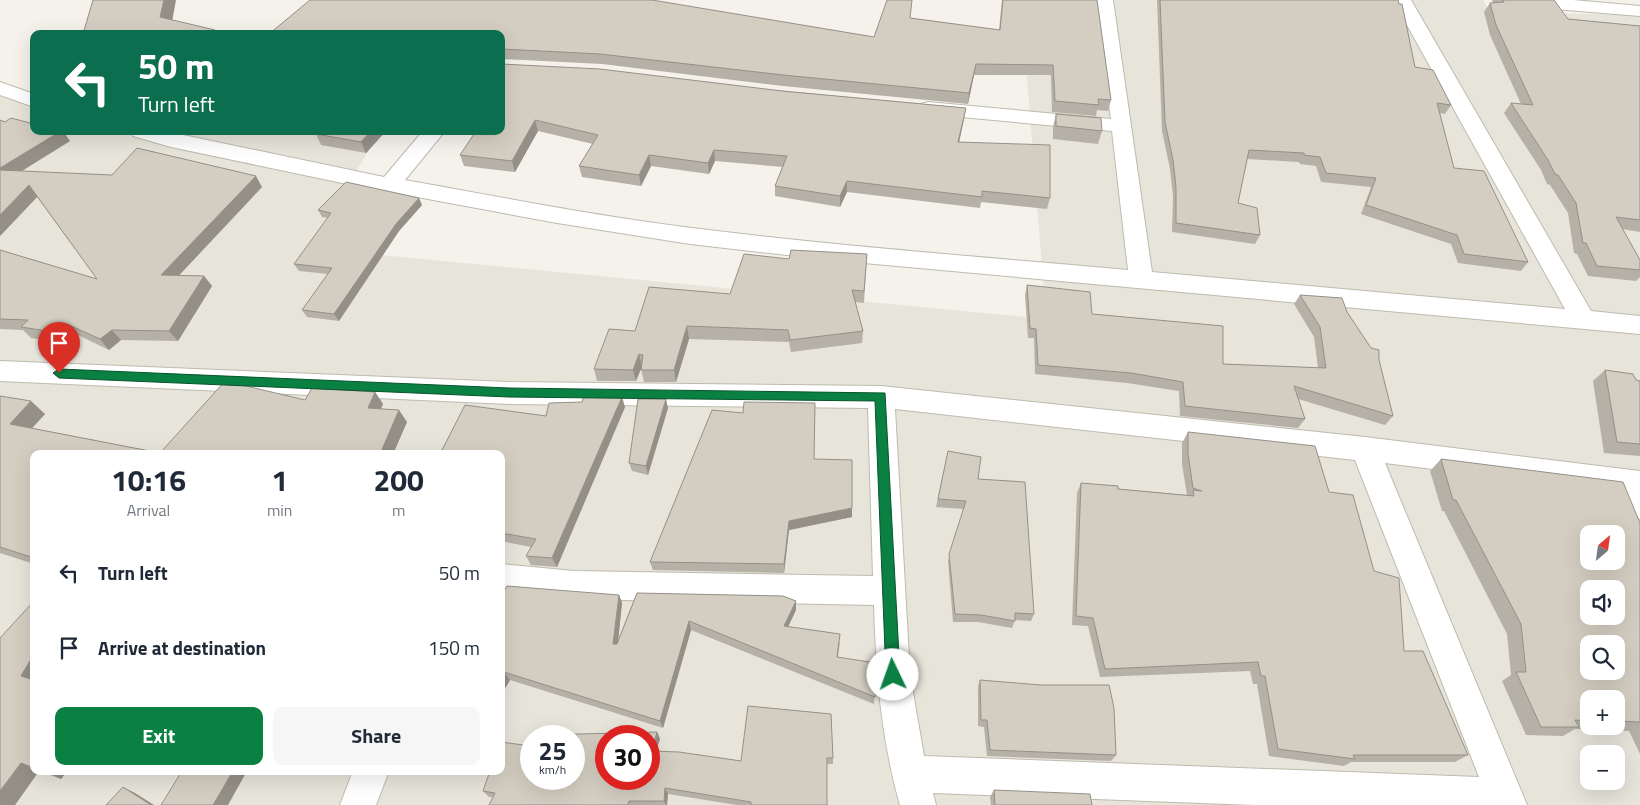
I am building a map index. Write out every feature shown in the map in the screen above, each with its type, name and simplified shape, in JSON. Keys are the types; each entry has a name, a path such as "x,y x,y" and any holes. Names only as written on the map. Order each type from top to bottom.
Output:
{"street":[{"path":"1104,0 1141,280"},
{"path":"1402,0 1583,319"},
{"path":"1508,0 1640,11"},
{"path":"0,88 30,99"},
{"path":"909,106 1122,126"},
{"path":"154,135 389,185 557,215 690,236 831,252 1640,325"},
{"path":"389,185 432,135"},
{"path":"0,371 509,393 880,396 1365,449 1632,482 1640,506"},
{"path":"880,396 893,675 914,790 1507,801 1365,449"},
{"path":"505,578 574,584 889,591"},
{"path":"358,805 369,775"}],"shaded area":[{"path":"1021,0 1483,0 1490,12 1640,15 1640,805 0,805 0,86 30,95 30,135 379,135 308,248 1046,319"}],"building":[{"path":"93,0 164,0 160,17 215,30 84,30"},
{"path":"310,0 652,0 874,37 887,0 912,0 910,18 1000,30 1003,0 1097,0 1111,100 1098,99 1099,105 1055,101 1053,65 976,64 969,93 783,75 600,54 505,49 505,30 274,30"},
{"path":"1160,0 1398,0 1399,4 1402,4 1415,67 1433,70 1451,105 1437,103 1454,168 1484,171 1528,262 1464,254 1457,235 1366,205 1376,178 1326,173 1320,157 1304,155 1304,153 1249,150 1238,203 1257,208 1260,235 1176,223 1176,187 1173,160 1165,122"},
{"path":"1503,0 1554,0 1568,19 1640,26 1640,220 1616,217 1640,260 1640,270 1597,266 1586,243 1583,243 1576,203 1558,175 1555,174 1511,103 1533,105 1496,25 1490,3 1504,2"},
{"path":"505,64 600,69 782,91 966,108 958,142 1050,145 1050,198 982,191 982,197 847,181 840,196 775,186 787,156 714,150 708,163 649,155 639,175 579,166 598,135 535,120 512,161 460,155 473,135 505,135"},
{"path":"1056,114 1101,118 1102,131 1056,126"},
{"path":"11,118 30,123 30,135 54,135 0,168 0,120 5,122"},
{"path":"322,135 367,135 361,142"},
{"path":"137,148 256,176 161,275 204,276 169,331 112,330 100,339 69,325 60,333 21,327 28,320 0,319 0,250 97,279 29,185 0,215 0,170 112,175"},
{"path":"346,182 419,198 396,224 334,314 302,310 332,268 294,264 331,213 318,210"},
{"path":"791,250 867,254 864,291 852,290 863,331 790,340 788,330 687,326 674,370 641,370 643,355 639,354 633,370 594,369 609,329 635,331 649,287 730,294 744,254 789,259"},
{"path":"1027,285 1090,292 1092,314 1223,326 1223,364 1326,368 1320,327 1300,295 1342,298 1347,312 1371,348 1379,350 1379,360 1393,416 1294,386 1305,419 1185,406 1183,382 1131,373 1038,365 1036,329 1030,328"},
{"path":"1605,370 1633,374 1636,380 1640,381 1640,444 1617,442"},
{"path":"225,381 305,400 312,388 375,392 368,408 399,410 382,450 163,450"},
{"path":"0,396 31,401 10,424 144,450 30,450 30,557 0,547"},
{"path":"584,396 622,397 552,558 526,556 536,539 505,534 505,450 442,450 465,405 546,416 549,403 582,402"},
{"path":"638,399 666,399 646,466 629,463"},
{"path":"744,402 815,403 814,459 852,460 852,508 789,521 784,564 650,562 712,410 743,413"},
{"path":"1188,432 1315,446 1329,492 1353,495 1374,571 1399,578 1404,651 1423,651 1468,755 1353,755 1355,759 1278,749 1265,676 1261,676 1258,662 1105,669 1093,618 1076,616 1081,483 1118,486 1118,489 1194,496 1193,490 1202,491 1193,488 1188,454"},
{"path":"948,451 981,457 978,479 1025,482 1034,614 1015,613 1015,621 981,615 955,614 949,554 966,501 938,499"},
{"path":"1441,459 1623,482 1640,523 1640,722 1625,721 1625,690 1580,690 1580,720 1575,720 1579,727 1541,727 1516,672 1526,672 1521,624 1456,500 1453,500"},
{"path":"507,586 619,595 613,644 617,644 637,593 783,596 796,601 784,626 840,634 837,657 876,663 875,697 689,621 660,721 505,672 505,589"},
{"path":"30,605 30,661 21,676 30,679 30,766 21,763 0,791 0,638"},
{"path":"980,680 1041,685 1109,685 1114,708 1116,755 990,750 987,720 981,720"},
{"path":"748,706 831,714 833,758 827,758 827,805 751,805 751,802 665,788 664,801 629,801 628,805 489,805 495,793 483,791 489,775 505,775 505,743 520,745 520,790 585,790 585,734 595,734 595,790 660,790 660,751 679,752 741,761"},
{"path":"180,775 231,775 213,805 161,805"},
{"path":"123,787 151,805 106,805"},
{"path":"994,790 1090,794 1092,805 995,805"}],"route":[{"path":"59,373 509,393 880,396 893,675"}]}
